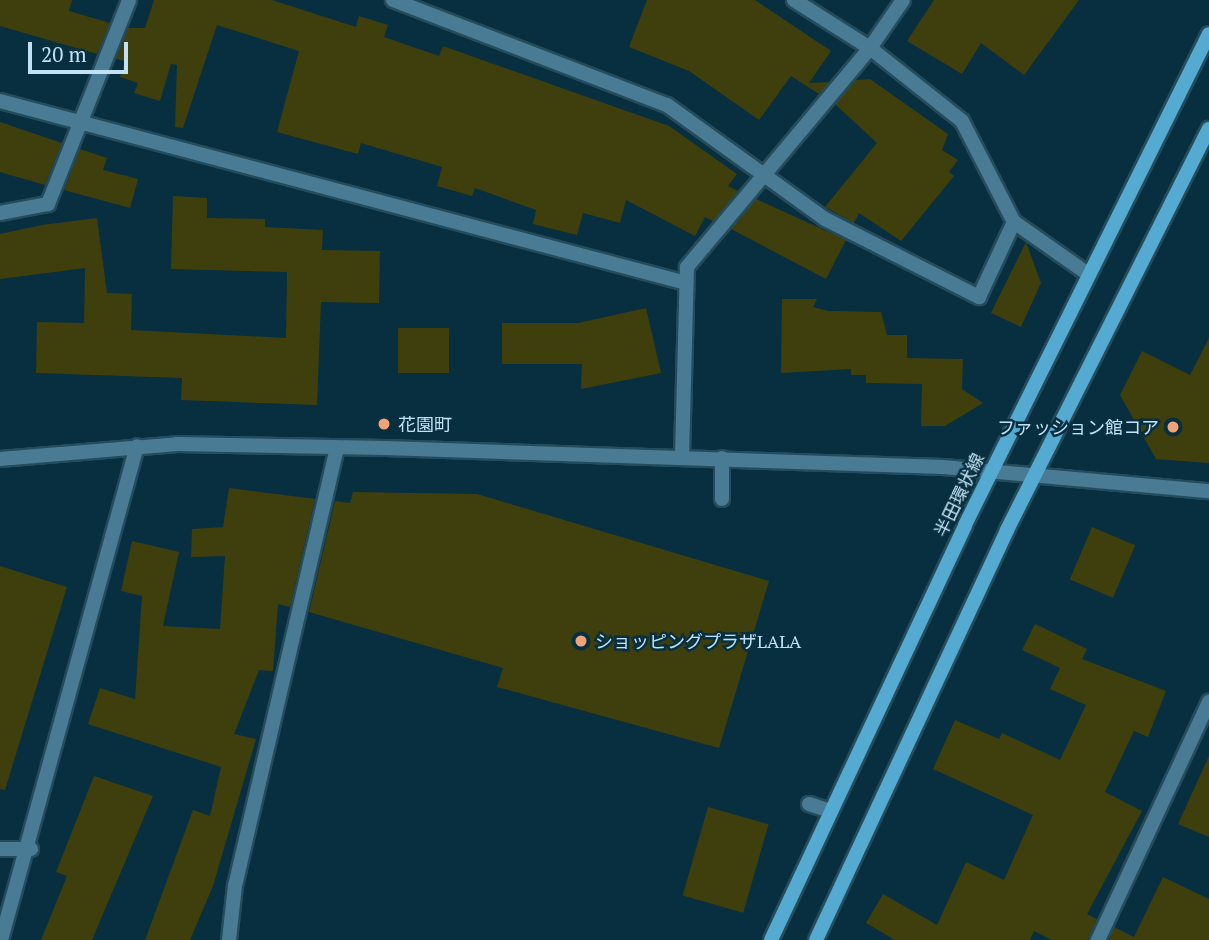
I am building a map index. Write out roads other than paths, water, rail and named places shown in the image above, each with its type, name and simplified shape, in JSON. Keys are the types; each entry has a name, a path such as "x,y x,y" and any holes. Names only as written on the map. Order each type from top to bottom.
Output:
{"main road":[{"name":"半田環状線","path":"771,940 1088,274 1209,34"},
{"path":"816,940 1035,475 1209,129"}],"street":[{"path":"0,213 48,204 129,0"},
{"path":"393,0 667,105 767,174 825,219 979,297 1014,222"},
{"path":"794,0 870,48 962,121 1014,222 1088,274"},
{"path":"682,456 687,267 870,48 903,0"},
{"path":"0,101 687,283"},
{"path":"0,459 137,446 337,447 682,456 993,471 1209,491"},
{"path":"1,940 31,849 137,446"},
{"path":"229,940 234,886 337,447"},
{"path":"722,458 722,499"},
{"path":"1098,940 1209,702"},
{"path":"810,804 831,811"},
{"path":"0,849 31,849"}],"place":[{"name":"花園町","path":"384,424"},
{"name":"ファッション館コア","path":"1173,427"},
{"name":"ショッピングプラザLALA","path":"581,641"}]}
